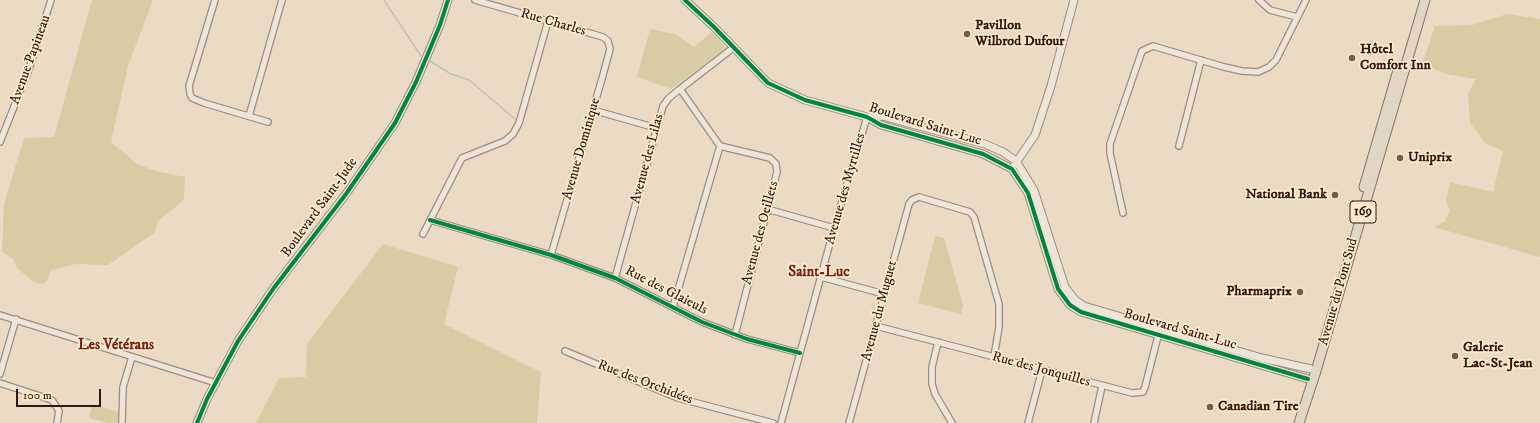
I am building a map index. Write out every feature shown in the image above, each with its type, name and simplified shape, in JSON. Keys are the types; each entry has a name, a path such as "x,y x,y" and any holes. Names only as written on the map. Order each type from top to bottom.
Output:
{"main road":[{"name":"Avenue du Pont Sud","path":"1295,423 1419,0"},
{"name":"Avenue du Pont Sud","path":"1299,423 1316,371 1425,0"}],"street":[{"name":"Avenue Papineau","path":"0,142 29,69 51,0"},
{"path":"215,0 189,86 190,94 192,98 204,103 268,122"},
{"path":"249,116 282,0"},
{"name":"Boulevard Saint-Jude","path":"197,423 207,399 238,341 273,289 346,194 395,123 419,75 440,25 448,0"},
{"name":"Rue Charles","path":"475,0 603,37 608,42"},
{"name":"Boulevard Saint-Luc","path":"685,0 714,27 768,83 805,100 867,118 881,125 983,154 1012,169 1028,193 1058,289 1070,305 1087,314 1311,369"},
{"path":"1012,169 1035,135 1074,0"},
{"path":"1259,0 1270,10 1297,17"},
{"path":"1123,213 1110,153 1110,144 1138,59 1142,52 1153,46 1242,71 1258,72 1269,67 1276,60 1306,0"},
{"path":"423,234 462,158 505,141 513,134 519,123 548,21"},
{"name":"Avenue Dominique","path":"551,256 610,49 608,42"},
{"name":"Avenue des Lilas","path":"615,278 663,106 680,88 733,48"},
{"path":"1179,146 1202,60"},
{"path":"673,307 720,146 680,88"},
{"path":"593,110 656,128"},
{"name":"Boulevard Saint-Luc","path":"867,118 883,116 985,144 1004,152 1016,161 1034,190 1063,282 1069,294 1084,306 1308,379"},
{"name":"Avenue des Myrtilles","path":"781,423 834,228 867,118"},
{"name":"Avenue des Oeillets","path":"720,146 770,158 776,164 777,172 735,335"},
{"name":"Avenue du Muguet","path":"849,423 909,204 912,200 919,197 970,212 974,217 999,304 999,327 994,357"},
{"path":"767,209 834,228"},
{"name":"Rue des Glaieuls","path":"430,220 551,256 615,278 702,322 735,335 800,353"},
{"path":"821,277 884,294"},
{"path":"0,315 216,383"},
{"path":"0,374 16,319"},
{"name":"Rue des Jonquilles","path":"876,326 1132,393 1143,392 1159,331"},
{"path":"938,342 932,367 932,384 935,394 952,423"},
{"name":"Rue des Orchidées","path":"565,351 678,398 773,423"},
{"path":"122,423 122,387 132,357"},
{"path":"1028,423 1042,370"},
{"path":"0,383 52,400 59,411 57,423"},
{"path":"1094,423 1102,386"}],"shaded area":[{"path":"92,0 153,0 128,66 111,142 137,164 156,171 185,177 184,200 158,221 155,232 108,265 76,264 51,270 47,281 43,284 35,283 17,268 13,259 2,252 4,204 24,138 54,137"},
{"path":"1507,14 1540,19 1540,257 1434,227 1444,222 1450,211 1446,201 1450,182 1493,192 1503,151 1485,143 1470,123 1468,94 1476,79 1446,74 1422,64 1435,26 1472,25"},
{"path":"650,29 675,34 694,47 712,32 726,48 671,89 637,77"},
{"path":"935,236 944,238 963,305 961,314 918,303"},
{"path":"383,244 458,267 444,324 541,372 537,423 256,423 279,378 306,377 307,344"},
{"path":"92,404 122,413 122,423 108,423 89,418"}],"waterway":[{"path":"384,0 421,56"},
{"path":"430,61 451,74 469,80 515,119"}],"cycle path":[{"path":"197,423 207,399 238,341 273,289 346,194 395,123 416,82 440,25 448,0"},
{"path":"685,0 714,27 768,83 805,100 867,117 881,125 983,154 1012,169 1028,193 1058,289 1070,305 1081,312 1308,379"},
{"path":"430,220 551,255 615,278 702,322 747,339 800,353"}],"place":[{"name":"Pavillon Wilbrod Dufour","path":"967,34"},
{"name":"Hôtel Comfort Inn","path":"1352,58"},
{"name":"Uniprix","path":"1400,158"},
{"name":"National Bank","path":"1335,195"},
{"name":"Pharmaprix","path":"1300,292"},
{"name":"Galerie Lac-St-Jean","path":"1455,356"},
{"name":"Canadian Tire","path":"1210,407"}],"district":[{"name":"Saint-Luc","path":"819,273"},
{"name":"Les Vétérans","path":"116,346"}]}
